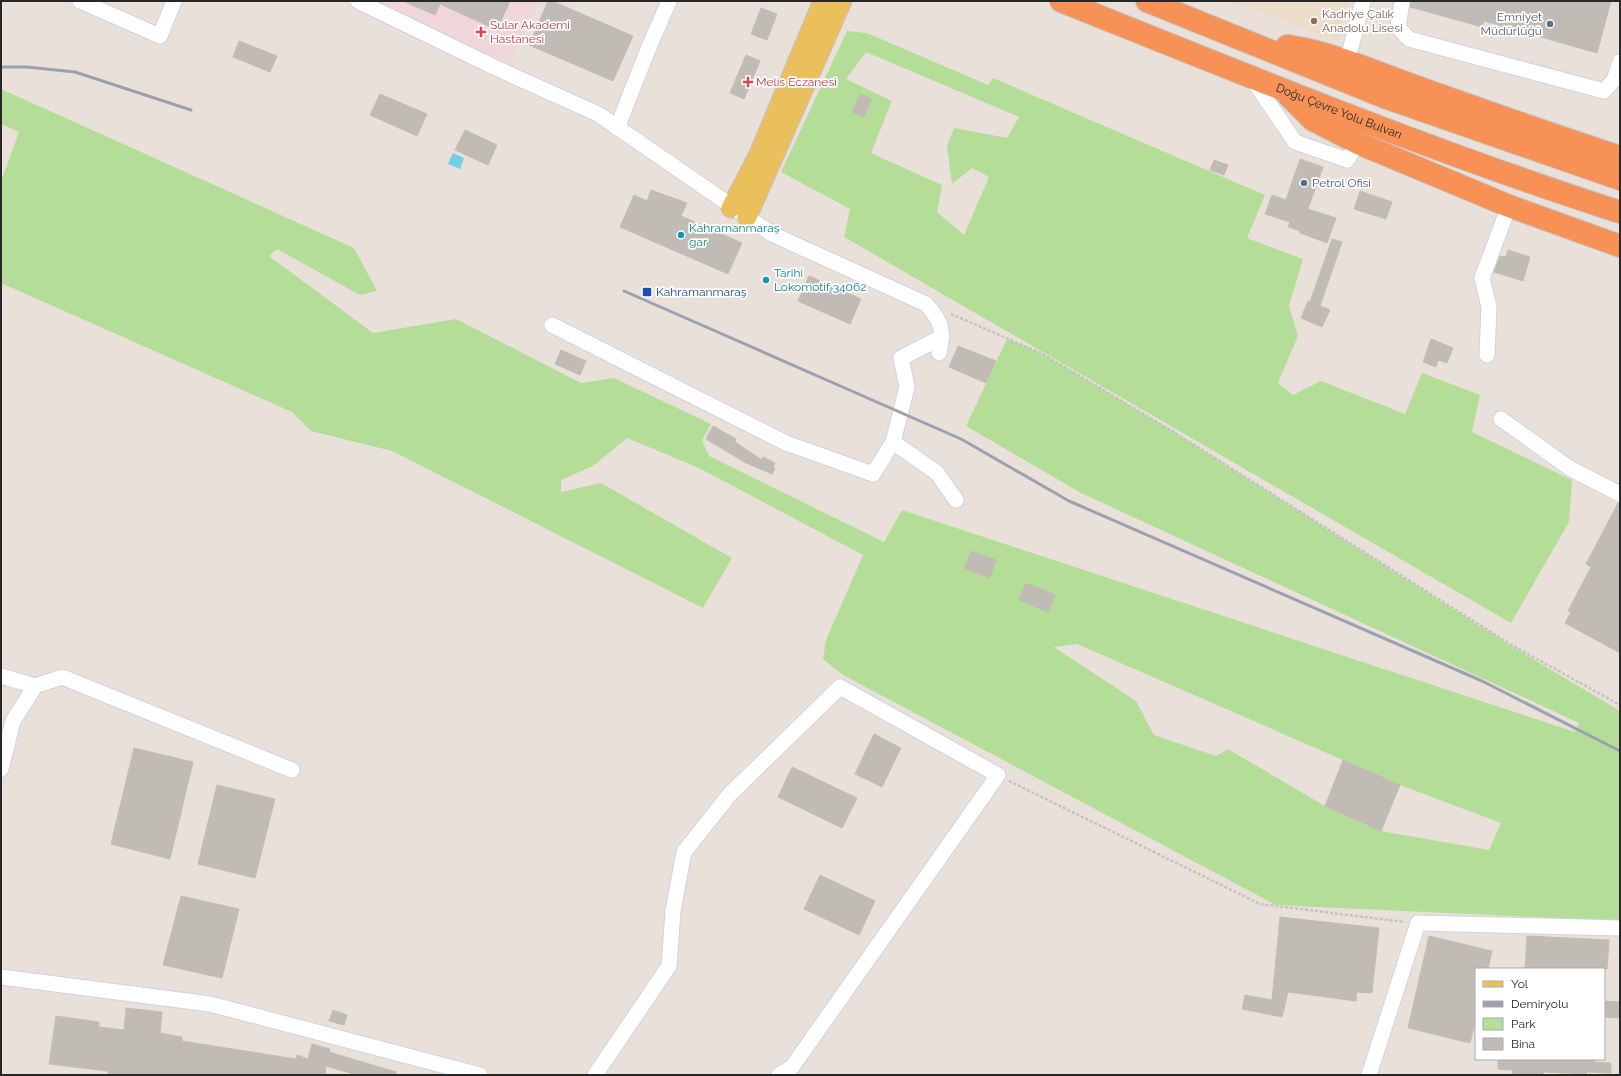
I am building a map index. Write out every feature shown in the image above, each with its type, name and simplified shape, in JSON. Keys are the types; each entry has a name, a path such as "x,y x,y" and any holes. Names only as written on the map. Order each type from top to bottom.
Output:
{"highway":[{"name":"Doğu Çevre Yolu Bulvarı","path":"1061,1 1284,91 1542,186 1620,212"},
{"path":"1148,1 1387,98 1620,179"},
{"path":"1259,46 1279,45 1300,48 1347,62 1620,157"},
{"path":"1284,91 1313,120 1358,143 1509,206 1620,246"}],"main road":[{"path":"739,213 759,154 823,1"},
{"path":"739,213 842,1"}],"street":[{"path":"80,1 160,36 174,1"},
{"path":"358,1 496,68 598,114 739,213 772,234 926,304 940,320 942,337 939,353"},
{"path":"617,128 647,52 670,1"},
{"path":"1347,62 1363,1"},
{"path":"1402,1 1398,26 1408,39 1604,91 1614,80 1620,62"},
{"path":"1250,76 1294,142 1347,160 1358,143"},
{"path":"1487,355 1489,307 1482,278 1509,206"},
{"path":"552,325 786,442 873,474 893,442 906,387 901,358 942,337"},
{"path":"1501,419 1571,469 1620,494"},
{"path":"893,442 937,472 956,500"},
{"path":"1,676 35,686 62,677 292,770"},
{"path":"1,769 13,721 35,686"},
{"path":"595,1075 669,966 673,911 684,852 730,794 840,687 998,776 792,1067 779,1075"},
{"path":"1369,1075 1418,923 1620,928"},
{"path":"1,977 210,1004 480,1075"}],"path":[{"path":"926,304 1043,354 1174,432 1510,644 1620,705"},
{"path":"998,776 1260,904 1418,923"}],"shaded area":[{"name":"Sular Akademi Hastanesi","path":"369,1 540,1 509,63"},
{"name":"Kadriye Çalık Anadolu Lisesi","path":"1233,1 1349,1 1337,41"}],"green space":[{"path":"847,31 867,33 988,85 993,78 1265,195 1247,238 1303,259 1289,306 1298,336 1278,383 1293,395 1321,381 1405,414 1422,373 1480,395 1472,432 1572,480 1569,522 1511,623 844,237 850,209 781,172","holes":["866,52 1019,117 1007,138 954,128 947,146 952,184 972,168 989,177 964,235 937,212 942,185 871,153 892,101 846,79"]},
{"path":"1,89 354,248 377,291 360,295 277,249 269,256 373,333 456,319 581,383 614,378 711,424 702,440 709,456 884,542 902,510 1575,732 1579,723 1081,493 966,426 1007,339 1043,354 1174,432 1510,645 1620,711 1620,921 1276,905 843,675 823,659 826,640 863,555 699,468 627,438 593,466 561,480 561,492 601,483 732,558 703,608 392,451 311,431 292,412 1,283 1,182 19,132 1,124","holes":["1077,644 1400,785 1501,823 1489,850 1381,831 1325,806 1228,749 1216,756 1154,735 1136,701 1054,647"]}],"water":[{"path":"453,153 464,158 460,169 448,164"}],"building":[{"path":"403,1 510,1 497,30 440,4 435,15"},
{"path":"548,1 552,1 633,36 613,81 529,45"},
{"name":"Emniyet Müdürlüğü","path":"1411,1 1611,1 1597,53 1484,21 1482,27 1410,7"},
{"path":"761,8 777,14 767,40 751,34"},
{"path":"239,41 277,56 270,72 233,57"},
{"path":"746,55 760,61 744,99 730,93"},
{"path":"380,94 427,114 417,136 370,115"},
{"path":"860,94 872,99 864,117 852,112"},
{"path":"465,130 497,145 488,165 455,150"},
{"path":"1300,159 1323,167 1308,209 1336,218 1327,243 1288,227 1290,222 1265,214 1272,195 1286,200"},
{"path":"1214,160 1228,165 1224,175 1210,170"},
{"name":"Kahramanmaraş gar","path":"651,190 687,203 681,216 742,243 728,274 620,227 634,195 647,201"},
{"path":"1360,191 1392,202 1386,219 1354,209"},
{"path":"1332,239 1342,242 1320,306 1330,310 1322,327 1301,318 1308,301 1310,302"},
{"path":"1508,250 1530,257 1523,281 1494,272 1500,256 1506,257"},
{"path":"809,276 861,299 850,324 798,301"},
{"path":"1431,339 1453,348 1447,363 1438,360 1436,367 1423,362"},
{"path":"958,346 996,361 986,383 949,367"},
{"path":"561,350 586,361 580,375 555,364"},
{"path":"713,426 736,439 735,442 762,460 763,457 775,463 773,467 775,468 772,474 746,463 706,439"},
{"path":"1618,503 1620,503 1620,653 1565,623 1571,612 1568,611 1591,567 1586,564"},
{"path":"971,551 996,560 990,578 964,568"},
{"path":"1026,583 1056,595 1048,612 1018,600"},
{"path":"874,734 901,748 882,787 855,774"},
{"path":"134,748 193,762 170,859 111,844"},
{"path":"1343,760 1400,785 1381,831 1325,806"},
{"path":"792,767 857,798 842,828 778,797"},
{"path":"217,785 275,799 255,878 198,864"},
{"path":"820,875 875,901 859,935 804,909"},
{"path":"181,896 239,909 222,978 163,965"},
{"path":"1280,917 1379,928 1372,993 1357,992 1356,1001 1288,992 1282,1017 1242,1009 1245,995 1272,1000"},
{"path":"1429,936 1492,951 1488,968 1475,968 1475,1023 1470,1043 1408,1028"},
{"path":"1527,936 1609,940 1607,969 1525,968"},
{"path":"1605,1001 1620,1002 1620,1018 1605,1017"},
{"path":"126,1008 162,1012 160,1033 182,1037 182,1041 296,1059 297,1055 308,1059 312,1044 330,1049 329,1052 396,1072 396,1075 357,1075 326,1066 325,1075 108,1075 108,1071 49,1064 56,1016 99,1022 99,1027 124,1030"},
{"path":"333,1010 347,1015 344,1025 329,1021"},
{"path":"1498,1060 1594,1060 1594,1062 1611,1063 1611,1073 1587,1072 1586,1074 1543,1072 1543,1075 1512,1075 1513,1070 1498,1069"}],"railway":[{"path":"1,67 27,67 75,72 191,110"},
{"path":"624,291 961,439 1069,501 1482,681 1620,751"}],"place":[{"name":"Kadriye Çalık Anadolu Lisesi","path":"1314,21"},
{"name":"Emniyet Müdürlüğü","path":"1550,24"},
{"name":"Sular Akademi Hastanesi","path":"481,32"},
{"name":"Melis Eczanesi","path":"748,82"},
{"name":"Petrol Ofisi","path":"1304,183"},
{"name":"Kahramanmaraş gar","path":"681,235"},
{"name":"Tarihi Lokomotif 34062","path":"766,280"},
{"name":"Kahramanmaraş","path":"647,292"}]}
